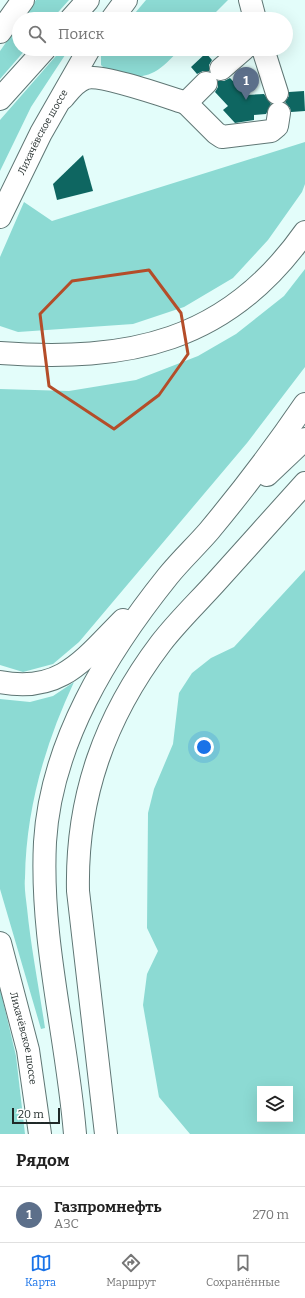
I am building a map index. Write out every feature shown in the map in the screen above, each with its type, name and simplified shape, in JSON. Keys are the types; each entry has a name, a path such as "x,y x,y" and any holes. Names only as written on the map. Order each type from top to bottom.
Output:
{"main road":[{"path":"14,12 23,0"},
{"path":"77,12 88,0"},
{"path":"117,12 126,0"},
{"path":"250,0 253,12"},
{"path":"0,32 12,15"},
{"path":"0,100 39,56"},
{"name":"Лихачёвское шоссе","path":"0,217 56,106 86,56"},
{"path":"186,103 236,56"},
{"path":"56,106 74,85 86,78 101,78 186,103 216,133 222,137 271,131 277,126 278,103 266,56"},
{"path":"0,353 47,356 83,355 125,351 164,342 184,334 241,301 268,276 292,250 305,232"},
{"path":"0,682 19,686 42,683 71,670 168,576 208,531 274,449 305,404"},
{"path":"208,531 305,439"},
{"path":"106,1134 78,891 77,858 90,780 104,740 121,703 158,648 185,615 305,483"},
{"path":"74,1134 46,921 45,841 51,801 73,727 87,699 116,649 168,576"},
{"name":"Лихачёвское шоссе","path":"0,943 28,1050 40,1134"}],"highlighted area":[{"path":"149,270 181,313 188,354 159,395 114,429 49,386 40,314 72,281"}],"shaded area":[{"path":"36,0 69,0 58,12 28,12"},
{"path":"146,0 228,0 216,12 136,12"},
{"path":"12,34 12,56 20,56 0,79 0,51"},
{"path":"56,56 64,56 31,107 0,171 0,120"},
{"path":"101,56 173,56 155,71 141,76 113,73 101,65"},
{"path":"305,142 305,184 302,192 268,240 233,278 184,307 133,324 18,332 0,326 0,257 24,202 52,221"},
{"path":"305,269 305,367 247,443 79,642 53,664 23,672 0,665 0,389 69,391 136,380 198,356 236,334 284,296"},
{"path":"305,570 305,1134 190,1134 159,1097 143,1005 147,974 158,951 147,928 148,813 154,789 173,744 179,693 192,673 211,658 234,647"},
{"path":"74,682 54,729 39,777 33,802 26,852 25,889 45,1028 41,1029 0,889 0,699 30,702 53,696"},
{"path":"0,988 16,1056 25,1134 0,1134"}],"building":[{"path":"203,56 209,56 212,60 209,65 209,71 203,71 197,74 191,67"},
{"path":"230,78 246,95 264,94 271,104 266,114 254,115 254,120 235,123 223,110 228,106 215,92 218,87 218,81 224,81"},
{"path":"304,91 305,111 291,112 290,108 285,102 289,96 289,92"},
{"path":"83,155 93,191 57,200 53,184"}],"place":[{"name":"Газпромнефть","path":"246,100"}]}
